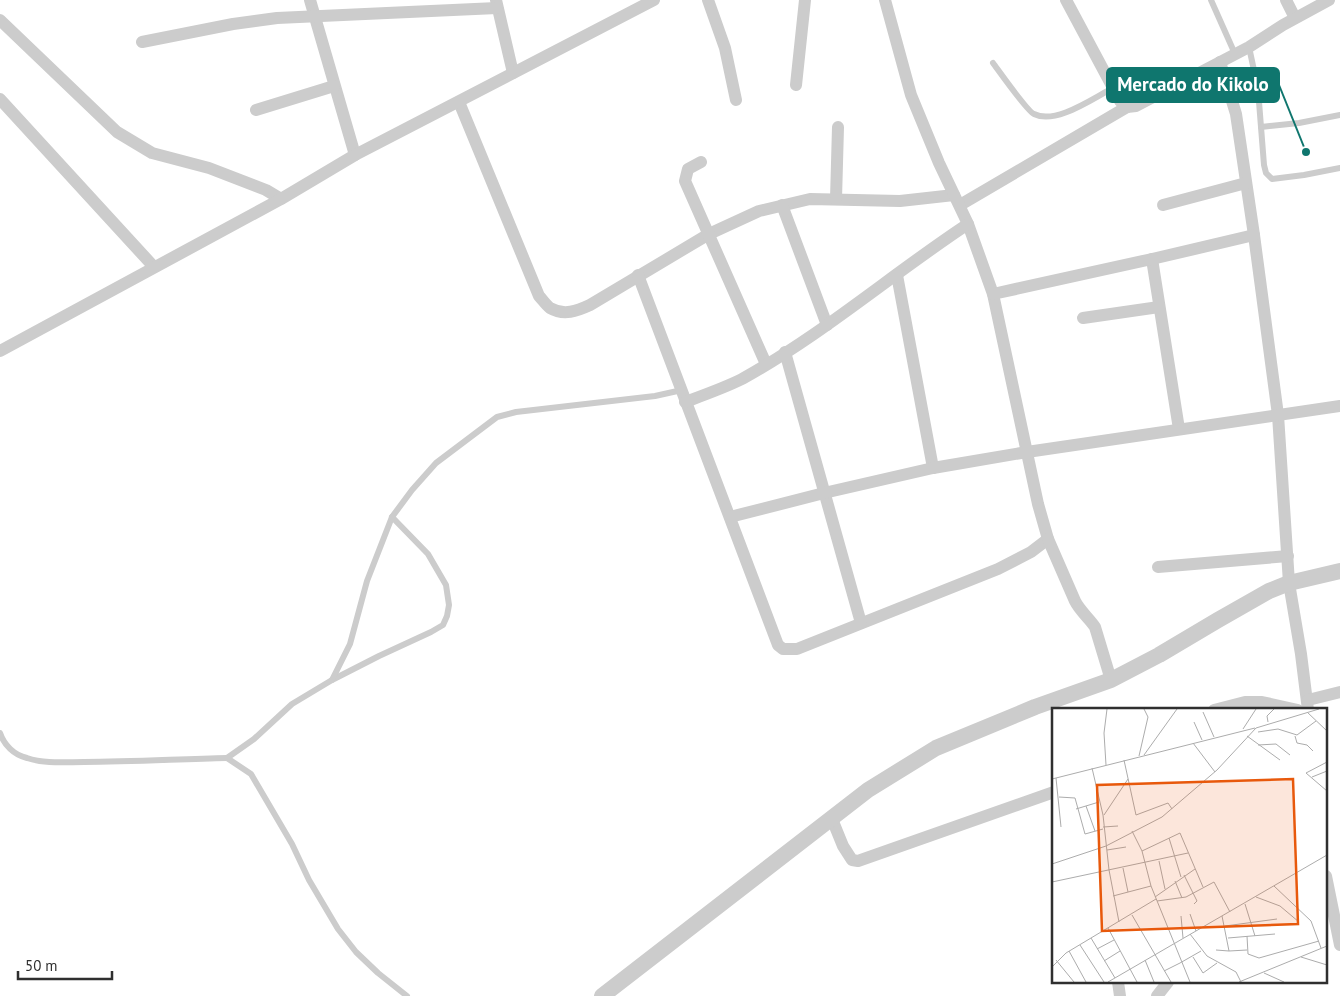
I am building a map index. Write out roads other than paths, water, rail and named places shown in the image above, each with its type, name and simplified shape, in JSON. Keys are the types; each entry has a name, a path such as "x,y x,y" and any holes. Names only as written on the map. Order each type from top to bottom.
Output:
{"street":[{"path":"310,0 355,155"},
{"path":"0,351 355,155 654,0"},
{"path":"708,0 725,48 736,100"},
{"path":"796,84 805,0"},
{"path":"885,0 911,95 939,163 968,224 993,294 1038,504 1048,538 1075,601 1095,628 1111,680"},
{"path":"1066,0 1120,102 1127,106"},
{"path":"1286,0 1295,18"},
{"path":"459,102 527,271 539,296 550,308 562,312 575,312 590,305 708,234 759,211 810,199 957,200 1127,106 1136,106 1249,47 1295,18 1329,0"},
{"path":"142,42 250,21 277,18 496,4 513,73"},
{"path":"0,20 117,132 152,153 210,168 260,187 280,198"},
{"path":"1220,62 1236,114 1254,235 1278,415 1289,583 1308,705 1340,692"},
{"path":"256,110 334,86"},
{"path":"0,99 154,267"},
{"path":"836,199 838,127"},
{"path":"700,162 688,169 685,181 766,364"},
{"path":"1163,205 1246,183"},
{"path":"782,205 827,325"},
{"path":"684,396 740,380 827,325 897,275 925,252 968,224"},
{"path":"993,294 1152,260 1254,235"},
{"path":"1152,260 1179,429"},
{"path":"638,275 778,645 783,649 797,649 998,569 1031,552 1048,538"},
{"path":"897,275 933,468"},
{"path":"1083,318 1159,307"},
{"path":"785,352 861,623"},
{"path":"730,517 933,468 1027,452 1340,406"},
{"path":"1158,567 1288,556"},
{"path":"602,996 868,790 936,748 1035,707 1111,680 1159,656 1247,603 1289,583 1340,572"},
{"path":"1222,708 1245,702 1262,702 1289,708"},
{"path":"832,819 848,854 852,860 858,861 1052,793"},
{"path":"1332,880 1340,945"},
{"path":"1157,996 1166,984"}],"lane":[{"path":"1211,0 1235,54"},
{"path":"1249,47 1258,89 1266,173 1272,179 1340,168"},
{"path":"993,62 1033,114 1046,117 1058,116 1068,112 1113,88"},
{"path":"1261,127 1299,123 1340,114"},
{"path":"332,680 350,644 367,581 392,517 412,490 436,463 497,417 516,412 655,396 684,396"},
{"path":"0,733 10,749 25,758 47,762 134,762 227,758 254,739 292,704 332,680 443,625 447,616 448,605 446,586 428,554 392,517"},
{"path":"227,758 250,774 292,844 309,880 338,929 356,952 378,973 407,996"}],"place":[{"name":"Mercado do Kikolo","path":"1306,152"}]}
